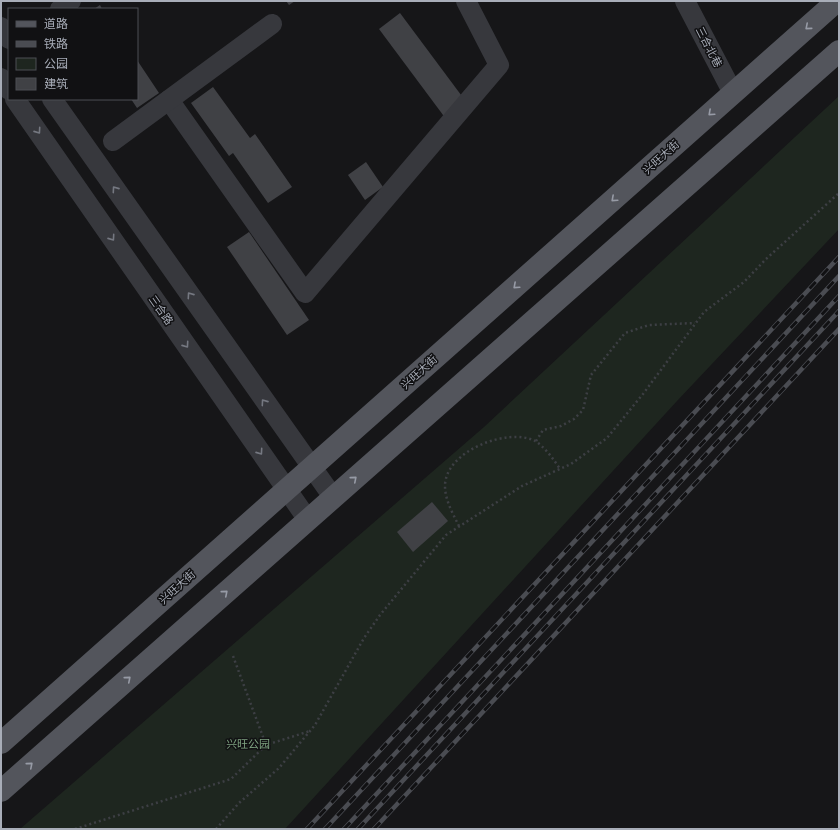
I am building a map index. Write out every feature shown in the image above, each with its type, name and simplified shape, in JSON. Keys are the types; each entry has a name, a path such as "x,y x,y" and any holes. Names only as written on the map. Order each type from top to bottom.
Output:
{"main road":[{"name":"兴旺大街","path":"1,743 837,1"},
{"path":"1,791 839,51"}],"street":[{"path":"62,8 72,1"},
{"path":"169,100 305,293 499,65 466,1"},
{"name":"三合北巷","path":"685,1 733,93"},
{"path":"113,141 272,24"},
{"path":"1,27 8,38"},
{"path":"1,78 8,88"},
{"name":"三合路","path":"17,100 308,520"},
{"path":"53,100 311,468 333,497"}],"path":[{"path":"216,829 239,803 279,768 310,730 364,638 380,615 446,535 522,486 571,464 607,438 644,394 704,312 744,282 766,259 839,193"},
{"path":"536,441 543,430 561,426 574,419 583,410 591,375 625,333 649,325 695,323"},
{"path":"459,526 449,504 445,485 450,469 461,456 471,449 495,439 521,438 536,441 549,454 560,469"},
{"path":"233,656 266,745"},
{"path":"75,829 231,779 266,745 310,730"}],"green space":[{"name":"兴旺公园","path":"839,96 839,229 677,401 285,829 20,829 484,427"}],"building":[{"path":"286,1 295,1 289,5"},
{"path":"400,13 467,103 446,119 379,29"},
{"path":"138,62 159,93 137,108 132,100 138,100"},
{"path":"213,87 250,138 255,134 292,187 268,203 233,153 229,156 191,103"},
{"path":"366,162 383,187 365,200 348,175"},
{"path":"249,232 309,320 287,335 227,247"},
{"path":"432,502 448,521 413,552 397,532"}],"railway":[{"path":"307,829 839,257"},
{"path":"325,829 839,276"},
{"path":"344,829 839,296"},
{"path":"358,829 839,311"},
{"path":"374,829 839,329"}]}
